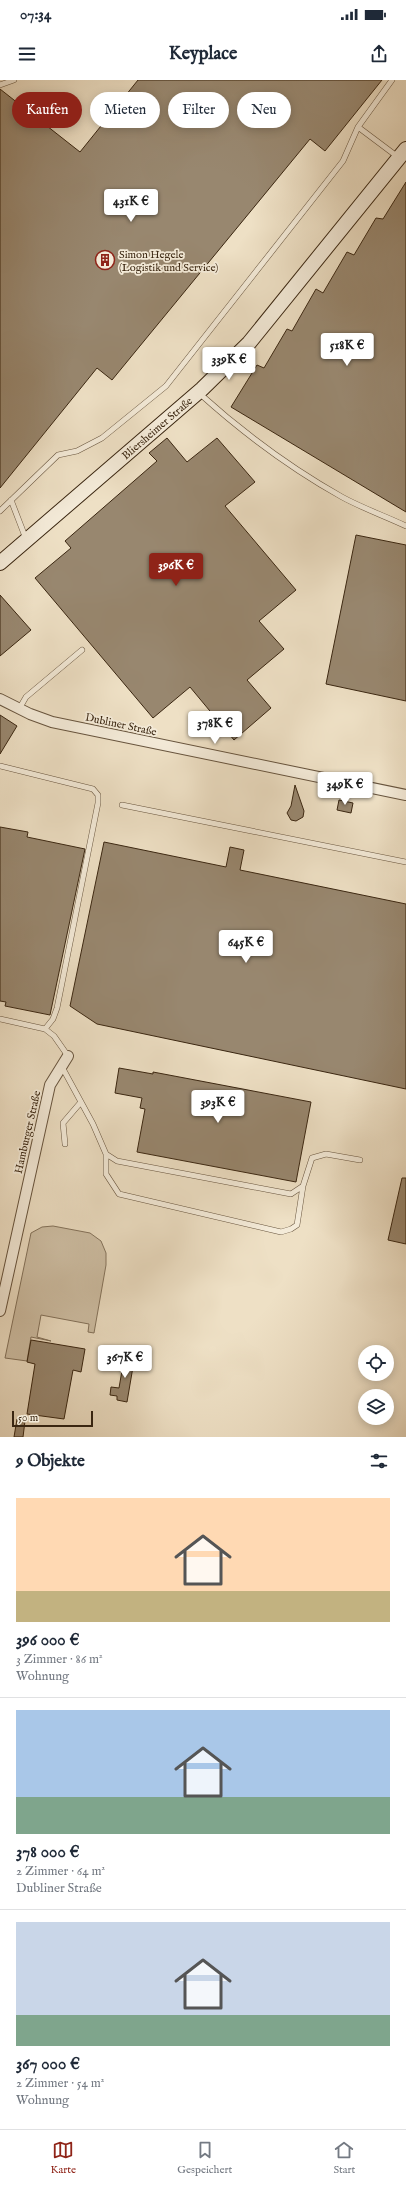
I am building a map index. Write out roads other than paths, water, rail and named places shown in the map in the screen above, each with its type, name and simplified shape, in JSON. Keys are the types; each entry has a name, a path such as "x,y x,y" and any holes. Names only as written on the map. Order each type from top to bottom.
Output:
{"street":[{"name":"Bliersheimer Straße","path":"0,562 198,392 249,343 404,152"},
{"name":"Dubliner Straße","path":"0,699 19,709 52,722 406,795"},
{"name":"Hamburger Straße","path":"0,1311 50,1085 68,1056"}],"lane":[{"path":"0,85 14,80"},
{"path":"0,511 58,456 77,451 102,438 166,386 343,161 358,127 392,80"},
{"path":"358,127 404,152"},
{"path":"198,392 236,424 277,454 342,497 406,526"},
{"path":"11,500 27,540"},
{"path":"19,709 26,697 82,650"},
{"path":"0,766 93,789 98,795 98,803 57,1008 53,1019 45,1029"},
{"path":"122,805 406,862"},
{"path":"0,1019 45,1029 54,1036 68,1056"},
{"path":"62,1067 106,1154 106,1174 119,1194 281,1232 291,1230 297,1225 303,1186 312,1158 326,1154 360,1160"},
{"path":"64,1144 63,1123 81,1102"},
{"path":"106,1154 117,1161 291,1194 303,1186"}],"place":[{"name":"Simon Hegele (Logistik und Service)","path":"105,260"}]}
